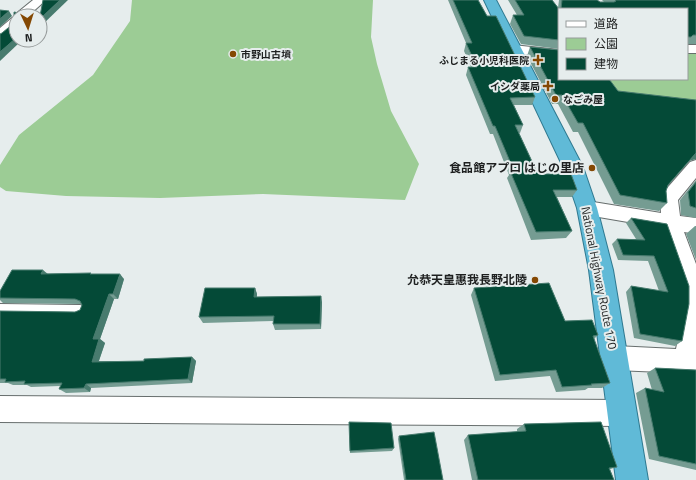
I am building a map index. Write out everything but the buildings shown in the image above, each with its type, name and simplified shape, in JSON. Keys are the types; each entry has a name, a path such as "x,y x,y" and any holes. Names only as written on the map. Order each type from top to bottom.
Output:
{"highway":[{"name":"National Highway Route 170","path":"490,0 513,49 573,167 587,208 600,270 632,480"}],"street":[{"path":"30,8 40,0"},
{"path":"0,34 8,27"},
{"path":"513,49 558,54"},
{"path":"614,358 691,362 695,291 671,222 669,199 696,166"},
{"path":"587,208 696,226"},
{"path":"0,409 622,412"}],"lane":[{"path":"0,309 80,310"}],"green space":[{"path":"132,0 373,0 371,37 377,64 391,111 419,164 405,200 263,194 160,198 66,196 6,191 0,187 0,165 19,135 93,75 130,21"},
{"path":"688,51 696,51 696,105 620,100 601,80 688,80"}],"place":[{"name":"市野山古墳","path":"233,54"},
{"name":"ふじまる小児科医院","path":"538,60"},
{"name":"イシダ薬局","path":"548,86"},
{"name":"なごみ屋","path":"555,99"},
{"name":"食品館アプロ はじの里店","path":"592,168"},
{"name":"允恭天皇惠我長野北陵","path":"535,280"}]}
